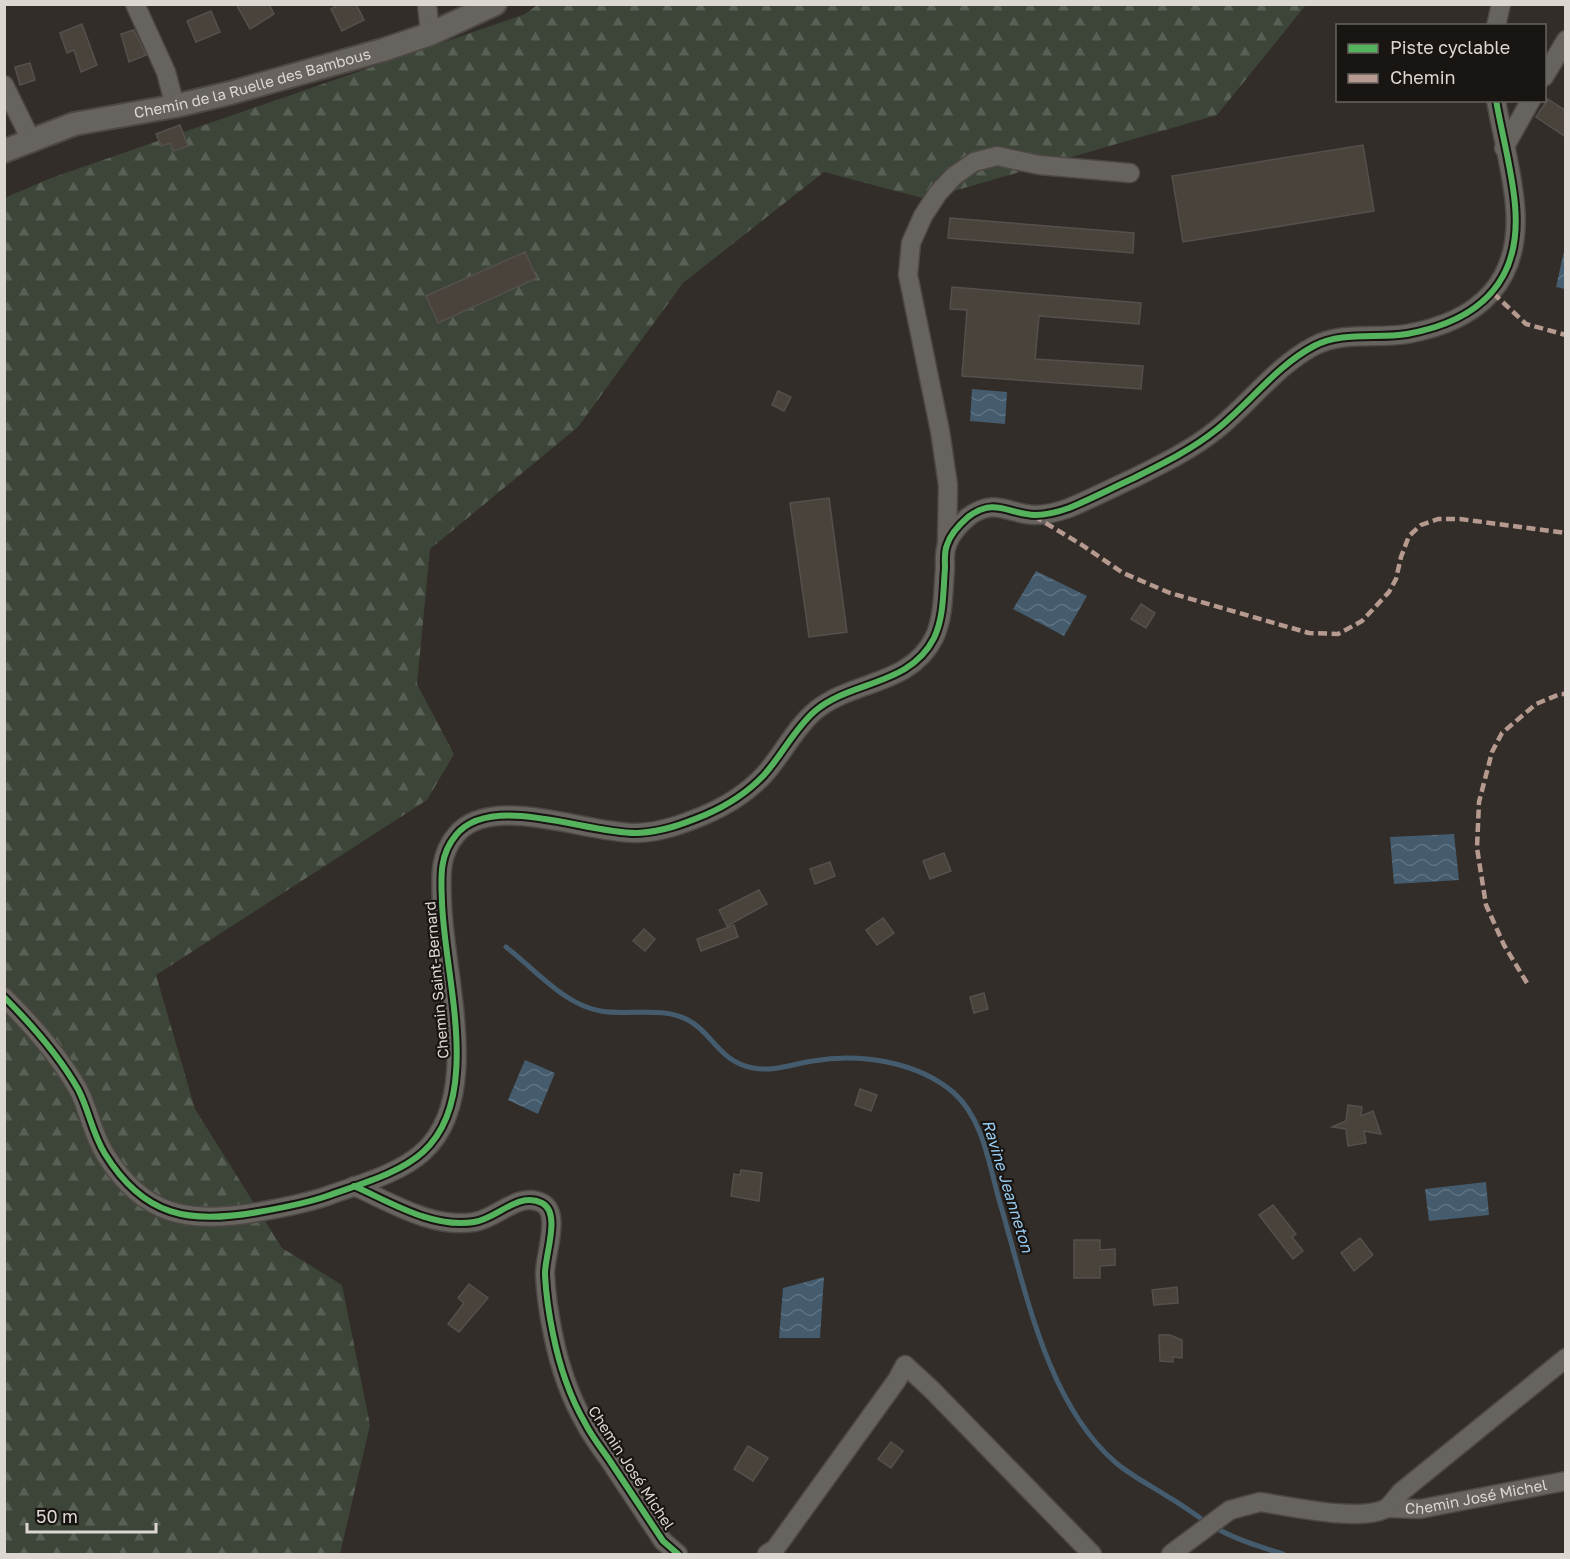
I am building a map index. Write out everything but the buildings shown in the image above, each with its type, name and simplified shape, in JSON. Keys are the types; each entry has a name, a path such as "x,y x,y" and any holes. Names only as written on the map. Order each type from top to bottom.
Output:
{"street":[{"path":"135,4 166,72 175,106"},
{"path":"427,4 430,34"},
{"name":"Chemin de la Ruelle des Bambous","path":"4,150 74,124 175,106 230,93 372,53 430,34 495,4"},
{"path":"1496,24 1501,4"},
{"path":"1546,75 1566,40"},
{"path":"4,85 31,140"},
{"path":"946,544 957,527 984,507 997,506 1031,515 1058,512 1162,464 1213,433 1291,362 1313,346 1331,339 1398,336 1428,330 1456,320 1475,309 1493,292 1505,271 1513,250 1515,206 1496,102"},
{"path":"1504,148 1530,102"},
{"name":"Chemin Saint-Bernard","path":"4,997 33,1026 59,1059 82,1096 92,1130 107,1157 131,1188 181,1216 217,1218 306,1203 402,1167 423,1152 440,1132 451,1109 457,1044 443,930 440,869 450,842 460,830 473,821 492,815 522,815 584,827 639,833 667,830 712,812 750,788 766,773 806,721 820,707 834,699 887,679 916,661 935,636 942,615 948,485 944,453 908,275 911,243 923,216 938,193 954,176 974,162 997,156 1039,165 1130,173"},
{"name":"Chemin José Michel","path":"354,1186 417,1214 436,1220 454,1222 475,1222 522,1200 533,1200 544,1204 551,1213 552,1228 545,1274 552,1334 565,1376 585,1424 663,1540 678,1554"},
{"name":"Chemin José Michel","path":"1387,1508 1401,1492 1566,1358"},
{"path":"775,1553 897,1380 905,1365 1092,1554"},
{"name":"Chemin José Michel","path":"1171,1554 1239,1507 1260,1502 1367,1514 1387,1508 1420,1509 1566,1481"}],"green space":[{"path":"537,5 1306,5 1217,115 926,199 824,172 683,283 578,427 430,549 417,684 454,754 427,800 156,975 195,1109 282,1248 342,1285 370,1425 340,1554 5,1554 4,198 51,178 525,14"}],"water":[{"path":"1565,247 1565,289 1556,287"},
{"path":"972,389 1007,392 1005,424 970,421"},
{"path":"1036,571 1087,596 1064,636 1013,609"},
{"path":"1454,834 1459,880 1394,884 1390,837"},
{"path":"525,1060 555,1073 538,1114 508,1100"},
{"path":"1486,1182 1489,1215 1429,1221 1425,1189"},
{"path":"824,1277 820,1338 779,1338 783,1288"}],"waterway":[{"name":"Ravine Jeanneton","path":"506,947 550,985 575,1002 601,1011 656,1012 678,1016 697,1026 732,1059 753,1068 768,1069 831,1059 868,1059 923,1073 954,1093 972,1116 984,1144 1041,1342 1071,1408 1091,1437 1121,1467 1210,1524 1241,1540 1283,1554"}],"marked path":[{"path":"1493,293 1526,324 1566,335"},
{"path":"1034,516 1123,573 1170,593 1309,633 1338,634 1362,621 1389,592 1396,579 1409,536 1421,525 1438,519 1460,519 1566,533"},
{"path":"1527,983 1504,945 1486,905 1477,848 1479,802 1492,752 1502,733 1536,704 1560,694 1566,694"}],"cycle path":[{"path":"4,997 44,1040 70,1076 82,1097 105,1154 120,1175 152,1203 170,1211 190,1216 210,1217 258,1212 327,1196 402,1167 423,1152 441,1128 452,1100 456,1068 456,1034 441,884 446,851 456,835 472,823 492,817 515,816 541,818 616,832 637,833 664,829 721,807 744,793 764,775 801,725 815,711 846,693 896,674 924,654 940,622 948,541 959,526 977,511 994,507 1035,515 1069,508 1145,473 1197,444 1228,420 1287,364 1314,346 1336,338 1407,334 1433,328 1475,308 1491,294 1503,276 1511,256 1515,232 1514,192 1496,102"},
{"path":"354,1186 412,1213 443,1222 483,1220 524,1200 533,1200 548,1208 551,1216 551,1236 545,1267 547,1297 555,1345 570,1391 594,1438 663,1541 678,1554"}]}
